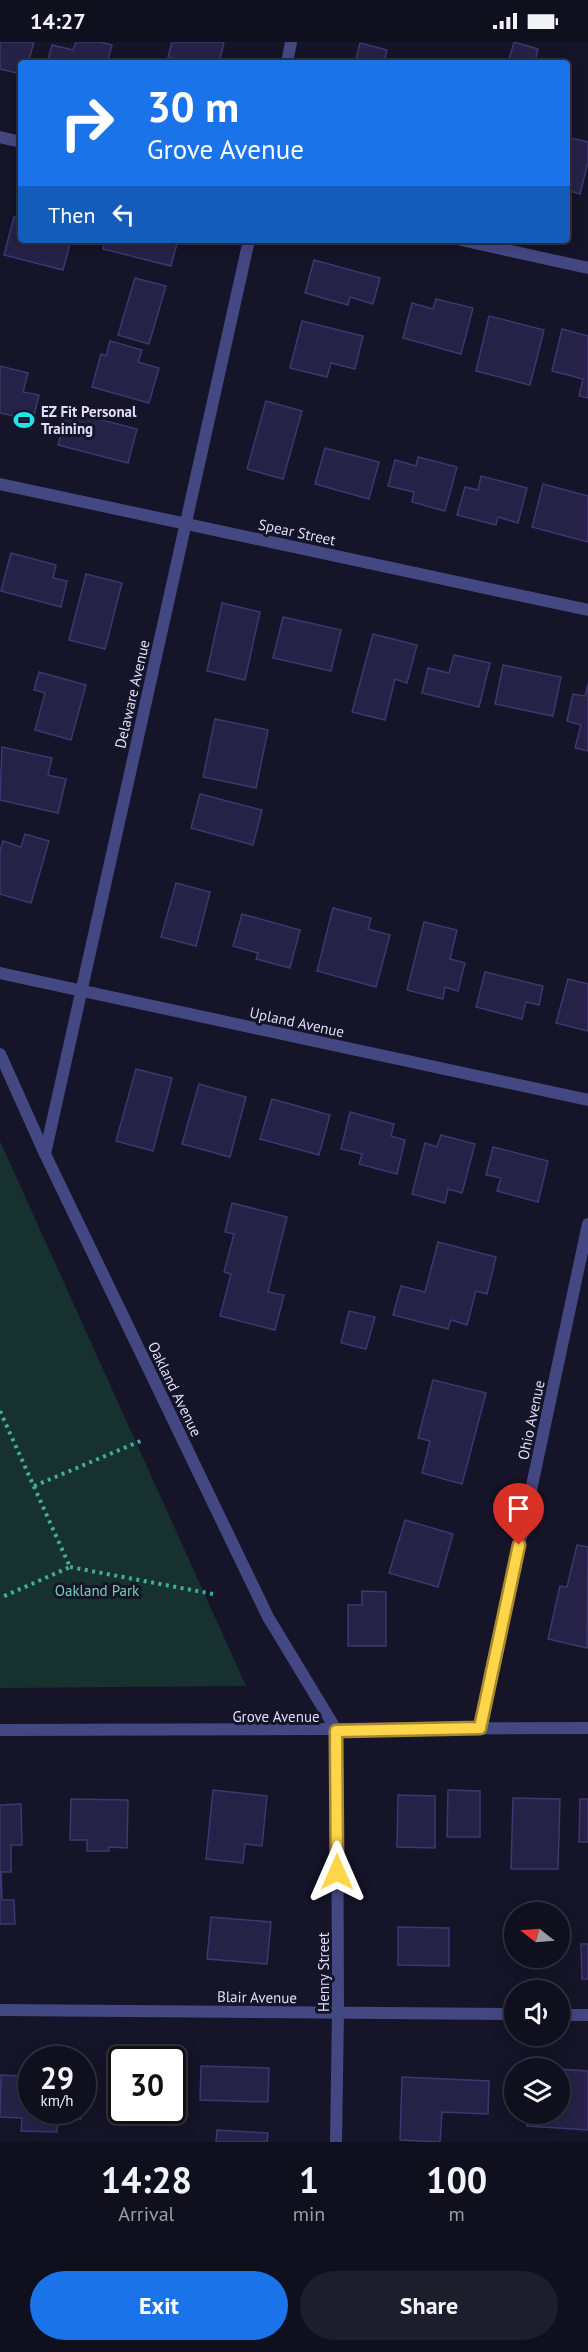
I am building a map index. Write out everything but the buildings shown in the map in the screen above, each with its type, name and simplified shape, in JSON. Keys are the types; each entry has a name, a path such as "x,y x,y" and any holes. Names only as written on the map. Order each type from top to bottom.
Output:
{"street":[{"path":"288,60 291,42"},
{"path":"0,137 18,141"},
{"name":"Delaware Avenue","path":"45,1154 248,243"},
{"path":"475,243 588,268"},
{"name":"Spear Street","path":"0,484 588,610"},
{"name":"Upland Avenue","path":"0,973 588,1100"},
{"name":"Oakland Avenue","path":"0,1054 45,1154 268,1617 336,1731"},
{"name":"Ohio Avenue","path":"480,1728 588,1224"},
{"name":"Grove Avenue","path":"0,1730 336,1731 588,1728"},
{"name":"Henry Street","path":"336,1731 338,2013 336,2142"},
{"name":"Blair Avenue","path":"0,2010 504,2014"},
{"path":"570,2014 588,2015"}],"path":[{"path":"0,1410 70,1567"},
{"path":"34,1486 143,1440"},
{"path":"0,1598 70,1567 213,1594"}],"green space":[{"name":"Oakland Park","path":"0,1141 246,1686 0,1688"}],"place":[{"name":"EZ Fit Personal Training","path":"24,420"}],"route":[{"path":"337,1872 336,1731 480,1728 519,1545"}]}
